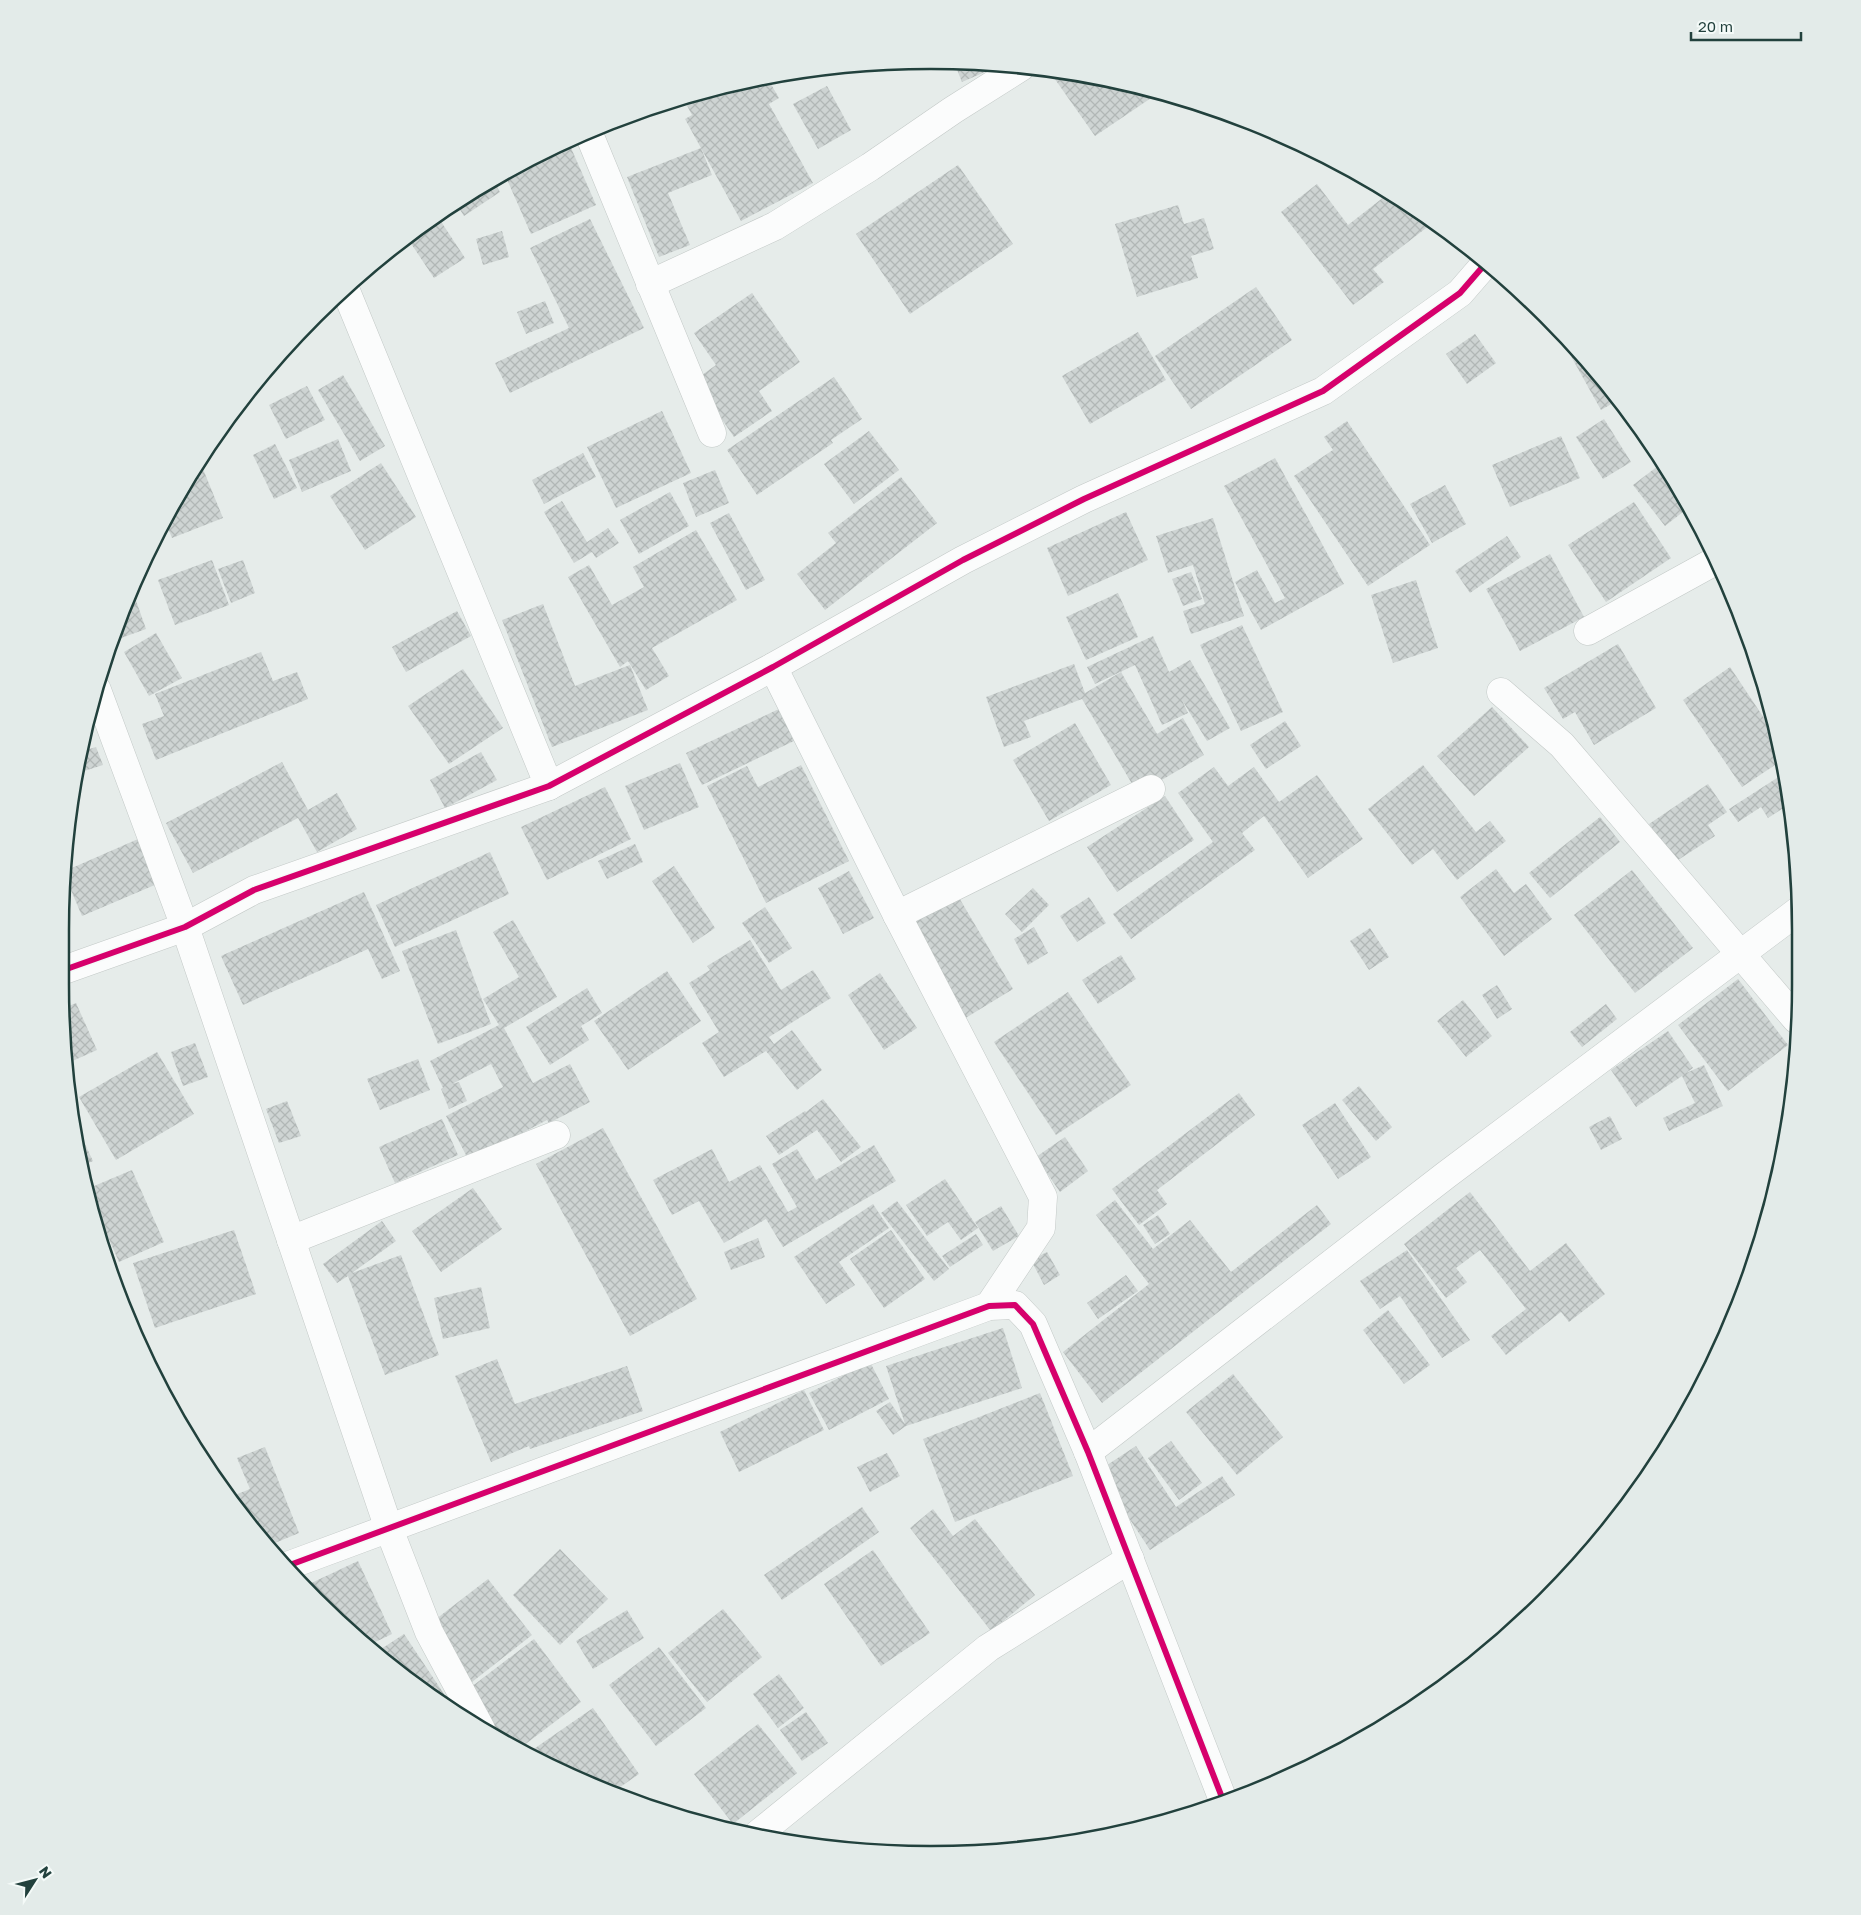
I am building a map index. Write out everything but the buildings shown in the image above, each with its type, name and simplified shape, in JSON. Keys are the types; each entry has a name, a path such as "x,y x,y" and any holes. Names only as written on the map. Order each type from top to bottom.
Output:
{"street":[{"path":"650,284 775,226 870,167 953,110 1012,73"},
{"path":"591,139 712,433"},
{"path":"69,968 185,927 254,890 549,786 773,667 963,560 1084,498 1323,391 1460,293 1481,268"},
{"path":"348,296 549,786"},
{"path":"1588,631 1710,563"},
{"path":"773,667 897,915 1043,1197 1041,1228 989,1306"},
{"path":"1501,692 1562,746 1791,1013"},
{"path":"100,699 185,927 390,1529 429,1632 473,1714"},
{"path":"897,915 1151,789"},
{"path":"1088,1452 1446,1175 1791,916"},
{"path":"291,1240 556,1135"},
{"path":"293,1564 989,1306 1015,1306 1033,1324 1088,1452 1221,1796"},
{"path":"763,1830 988,1648 1130,1559"}],"cycle path":[{"path":"69,968 185,927 254,890 549,786 773,667 963,560 1084,499 1323,391 1460,293 1481,268"},
{"path":"293,1564 989,1306 1015,1305 1033,1324 1088,1452 1221,1796"}]}
